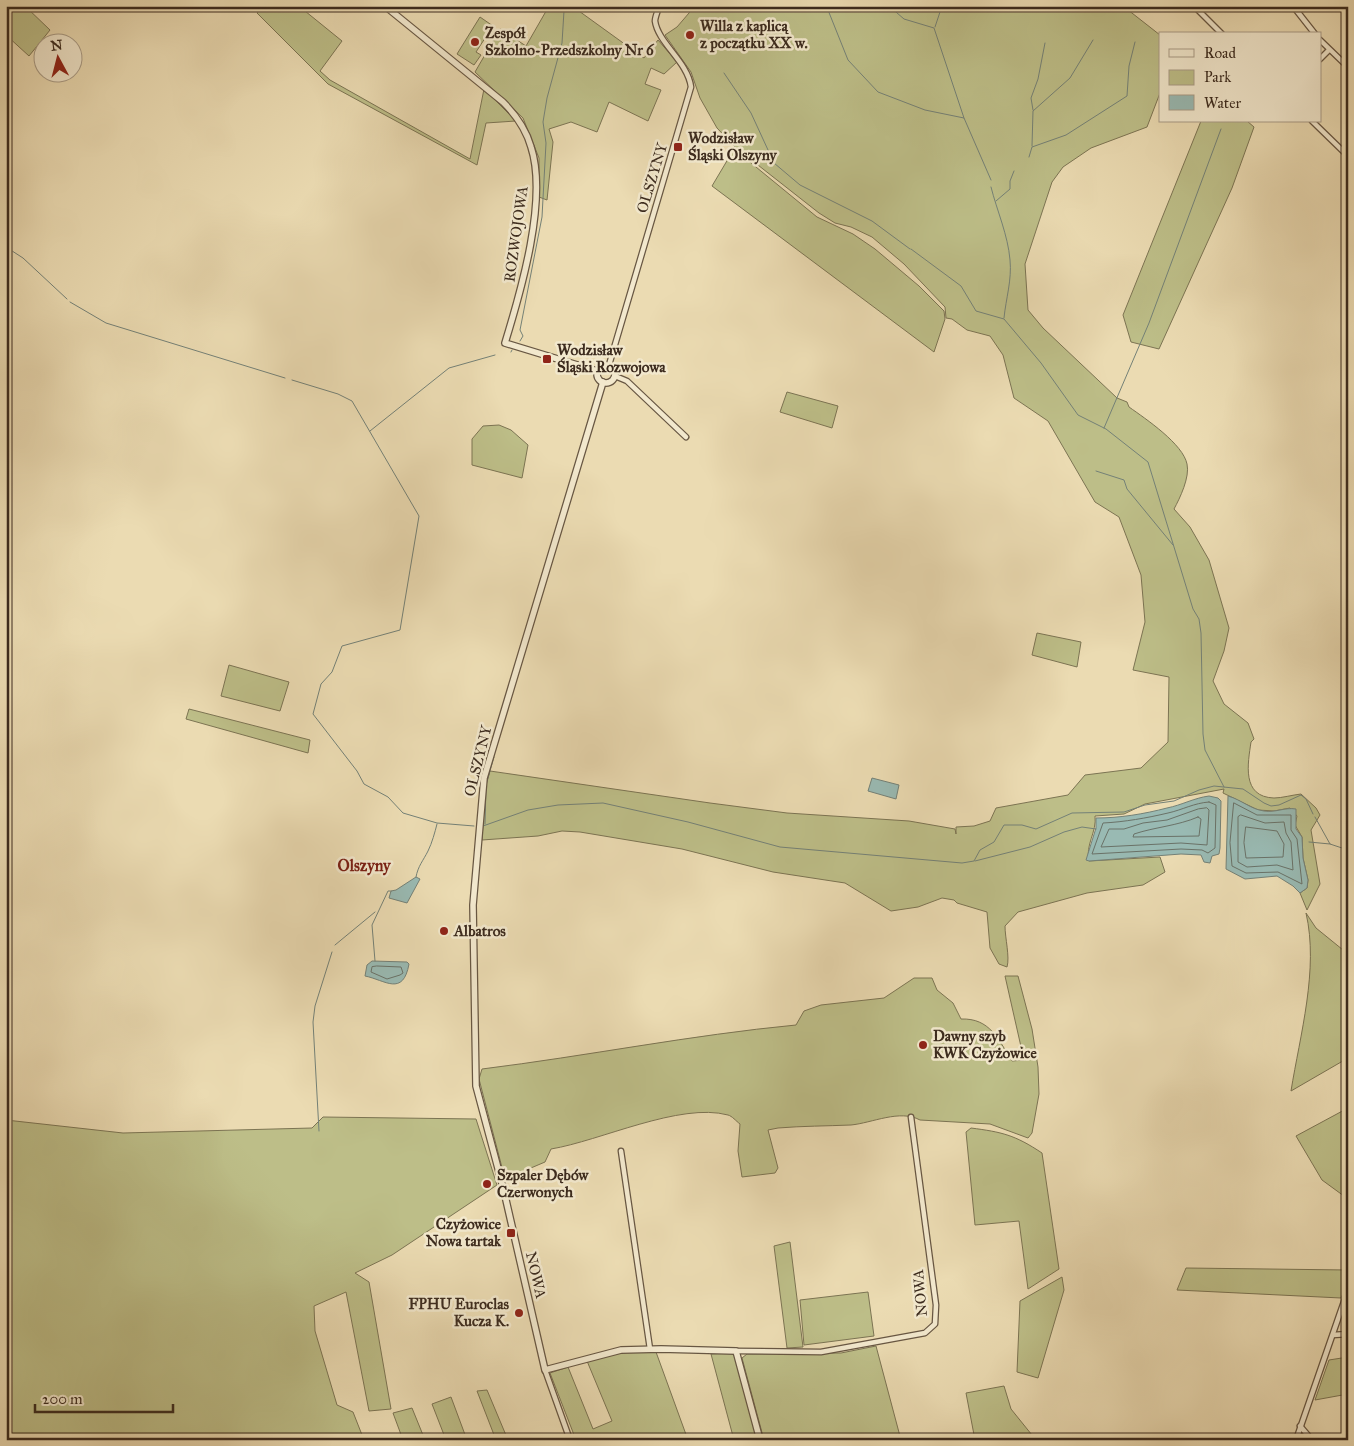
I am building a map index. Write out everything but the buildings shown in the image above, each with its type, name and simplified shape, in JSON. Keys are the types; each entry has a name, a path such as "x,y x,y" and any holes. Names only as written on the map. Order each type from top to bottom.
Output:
{"street":[{"name":"ROZWOJOWA","path":"384,6 503,102 522,126 532,147 536,174 532,224 521,288 505,343 597,371"},
{"name":"OLSZYNY","path":"609,365 691,87 690,76 657,29 655,20 659,6"},
{"path":"1194,6 1220,32"},
{"path":"1294,6 1314,32"},
{"path":"1322,42 1348,67"},
{"path":"1322,57 1329,50"},
{"path":"1313,122 1348,156"},
{"path":"609,365 614,370 615,376 612,381 604,382 598,378 597,371 602,366 609,365"},
{"path":"615,376 627,381 686,437"},
{"name":"OLSZYNY","path":"503,1187 477,1095 475,1078 473,905 482,784 604,382"},
{"name":"NOWA","path":"546,1370 621,1350 821,1352 843,1350 924,1333 935,1324 936,1305 911,1117"},
{"path":"621,1150 650,1349"},
{"name":"NOWA","path":"503,1187 546,1370 570,1440"},
{"path":"1296,1440 1348,1290"},
{"path":"1333,1335 1348,1334"},
{"path":"736,1351 760,1440"},
{"path":"1300,1426 1312,1440"}],"green space":[{"path":"6,6 25,6 50,30 48,32 32,32 32,52 29,56 6,35"},
{"path":"262,6 308,6 305,11 342,41 320,71 330,80 470,159 484,89 516,121 486,123 477,165 328,84 257,13"},
{"path":"549,6 572,6 644,58 658,40 677,62 664,74 651,68 645,84 661,90 648,121 609,102 597,132 571,122 549,129 553,142 547,200 539,197 539,158 523,118 475,72 500,29 526,46"},
{"path":"695,6 1123,6 1159,34 1159,96 1147,127 1091,148 1063,167 1052,182 1025,264 1028,310 1043,328 1117,398 1127,402 1129,407 1163,432 1179,448 1184,456 1188,469 1186,481 1174,509 1190,527 1209,560 1229,628 1224,651 1213,681 1224,704 1248,723 1254,739 1251,742 1248,769 1251,785 1256,792 1263,796 1274,798 1301,794 1316,808 1320,815 1311,830 1320,884 1307,910 1300,893 1307,888 1308,880 1303,858 1302,837 1295,825 1297,816 1290,808 1274,811 1258,810 1223,793 1224,789 1145,804 1124,814 1095,816 1088,855 1089,861 1160,857 1165,872 1143,885 1087,893 1018,912 1005,926 1007,967 999,964 990,948 987,912 957,903 954,900 942,898 918,907 891,911 845,883 773,872 682,849 580,832 562,831 538,836 482,840 485,789 490,771 787,813 909,821 955,829 956,834 956,827 974,826 990,821 996,808 1068,795 1085,775 1141,768 1168,742 1169,677 1133,670 1145,622 1141,575 1119,517 1095,502 1048,421 1014,398 1003,355 990,336 967,330 952,319 946,318 945,307 904,264 872,237 851,227 835,223 819,213 735,147 717,128 700,98 691,72 665,35 677,27"},
{"path":"480,17 493,26 476,52 481,55 474,65 457,54"},
{"path":"1201,122 1248,122 1254,127 1232,188 1159,349 1131,342 1123,315"},
{"path":"734,149 817,217 853,234 875,249 919,286 944,311 945,319 934,352 712,186"},
{"path":"787,392 838,406 832,428 780,412"},
{"path":"499,425 511,430 528,445 522,478 472,465 472,439 483,426"},
{"path":"1037,633 1081,642 1077,667 1032,655"},
{"path":"229,665 289,682 280,711 221,696"},
{"path":"189,709 310,740 308,753 186,719"},
{"path":"1306,913 1316,928 1348,954 1348,1028 1343,1038 1348,1044 1348,1058 1291,1091 1307,1002 1309,979 1309,934"},
{"path":"1005,976 1018,976 1032,1029 1038,1067 1039,1094 1032,1133 1028,1138 990,1124 920,1120 904,1116 895,1116 851,1125 778,1128 768,1130 778,1168 775,1173 742,1177 738,1151 740,1124 728,1115 709,1112 664,1118 551,1149 545,1162 505,1179 479,1079 482,1069 717,1034 796,1025 804,1011 821,1005 884,998 914,978 932,978 937,990 953,1003 961,1019 979,1022 986,1026 992,1031 1012,1061 1024,1060"},
{"path":"1348,1108 1348,1199 1322,1180 1296,1136"},
{"path":"323,1117 476,1119 497,1185 392,1255 355,1273 369,1282 391,1409 369,1411 346,1292 314,1306 315,1331 337,1405 353,1412 364,1440 6,1440 6,1120 123,1133 312,1128"},
{"path":"971,1128 1008,1135 1042,1153 1059,1269 1028,1289 1019,1221 975,1225 966,1132"},
{"path":"790,1242 803,1347 787,1348 774,1246"},
{"path":"1186,1268 1348,1270 1348,1281 1341,1298 1177,1290"},
{"path":"1062,1277 1064,1290 1038,1378 1017,1372 1020,1301"},
{"path":"868,1292 874,1336 804,1345 800,1300"},
{"path":"876,1346 901,1440 764,1440 742,1358 747,1354 841,1353"},
{"path":"621,1352 656,1352 688,1440 576,1440 550,1373 568,1367 593,1429 612,1421 587,1361"},
{"path":"731,1353 736,1357 757,1440 734,1440 711,1354"},
{"path":"1348,1357 1348,1394 1315,1400 1329,1360"},
{"path":"1004,1386 1011,1409 1036,1440 975,1440 966,1393"},
{"path":"487,1390 508,1440 496,1440 477,1391"},
{"path":"451,1397 467,1440 446,1440 432,1404"},
{"path":"412,1408 425,1440 403,1440 393,1413"}],"water":[{"path":"872,778 899,785 896,799 868,791"},
{"path":"1209,796 1218,798 1221,801 1219,854 1212,856 1210,863 1204,862 1201,855 1181,854 1086,860 1096,828 1096,818 1150,812"},
{"path":"1228,796 1264,811 1296,809 1296,829 1302,837 1303,858 1308,880 1307,888 1300,893 1277,876 1245,879 1226,869"},
{"path":"416,877 420,879 407,903 389,898 391,891 396,890"},
{"path":"372,961 407,962 409,964 402,980 392,984 365,976 367,965"}],"waterway":[{"path":"889,6 904,19 934,28 964,118"},
{"path":"935,27 942,6"},
{"path":"828,10 848,60 878,92 925,110 964,118 991,180"},
{"path":"520,341 523,336 520,330 542,217 546,143 543,122 547,98 562,43 564,11"},
{"path":"1032,146 1033,111 1070,78 1093,40"},
{"path":"1029,157 1032,147 1066,135 1127,96 1129,66 1135,42"},
{"path":"1033,110 1031,98 1038,79 1045,43"},
{"path":"724,73 751,113 774,163 800,185 872,221 910,249"},
{"path":"1104,428 1149,323 1221,129"},
{"path":"996,201 1010,189 1010,181 1014,171"},
{"path":"991,187 1005,232 1010,260 1010,282 1004,318"},
{"path":"6,247 23,258 67,299"},
{"path":"911,249 961,286 976,311 1004,319 1041,363 1078,415 1106,429 1148,462 1193,609 1199,619 1205,750 1224,787"},
{"path":"70,302 106,323 285,378"},
{"path":"370,431 449,368 495,355"},
{"path":"292,380 338,394 352,401 419,516 400,630 342,646 332,672 321,684 313,714 357,771 364,784 388,797 403,813 437,823 474,826"},
{"path":"1096,471 1124,480 1127,489 1173,545"},
{"path":"487,781 494,757"},
{"path":"483,826 528,810 558,805 603,803 688,822 780,847 962,863 974,861 980,850 994,842 1004,825 1022,825 1036,829 1072,813 1124,812 1145,805 1174,801 1199,790 1214,786 1243,789 1271,806 1279,805 1301,795 1306,799 1313,814"},
{"path":"485,824 486,788"},
{"path":"1315,817 1330,844 1348,850"},
{"path":"416,877 419,867 431,845 437,824"},
{"path":"975,861 1030,847 1064,832 1082,827 1096,829"},
{"path":"1309,842 1330,844"},
{"path":"375,961 372,925 388,891 391,891"},
{"path":"335,945 375,912"},
{"path":"319,1131 313,1022 315,1006 332,952"}],"place":[{"name":"Willa z kaplicą z początku XX w.","path":"690,35"},
{"name":"Zespół Szkolno-Przedszkolny Nr 6","path":"475,42"},
{"name":"Wodzisław Śląski Olszyny","path":"678,147"},
{"name":"Wodzisław Śląski Rozwojowa","path":"547,359"},
{"name":"Albatros","path":"444,931"},
{"name":"Dawny szyb KWK Czyżowice","path":"923,1045"},
{"name":"Szpaler Dębów Czerwonych","path":"487,1184"},
{"name":"Czyżowice Nowa tartak","path":"511,1233"},
{"name":"FPHU Euroclas Kucza K.","path":"519,1313"}],"district":[{"name":"Olszyny","path":"364,865"}]}
